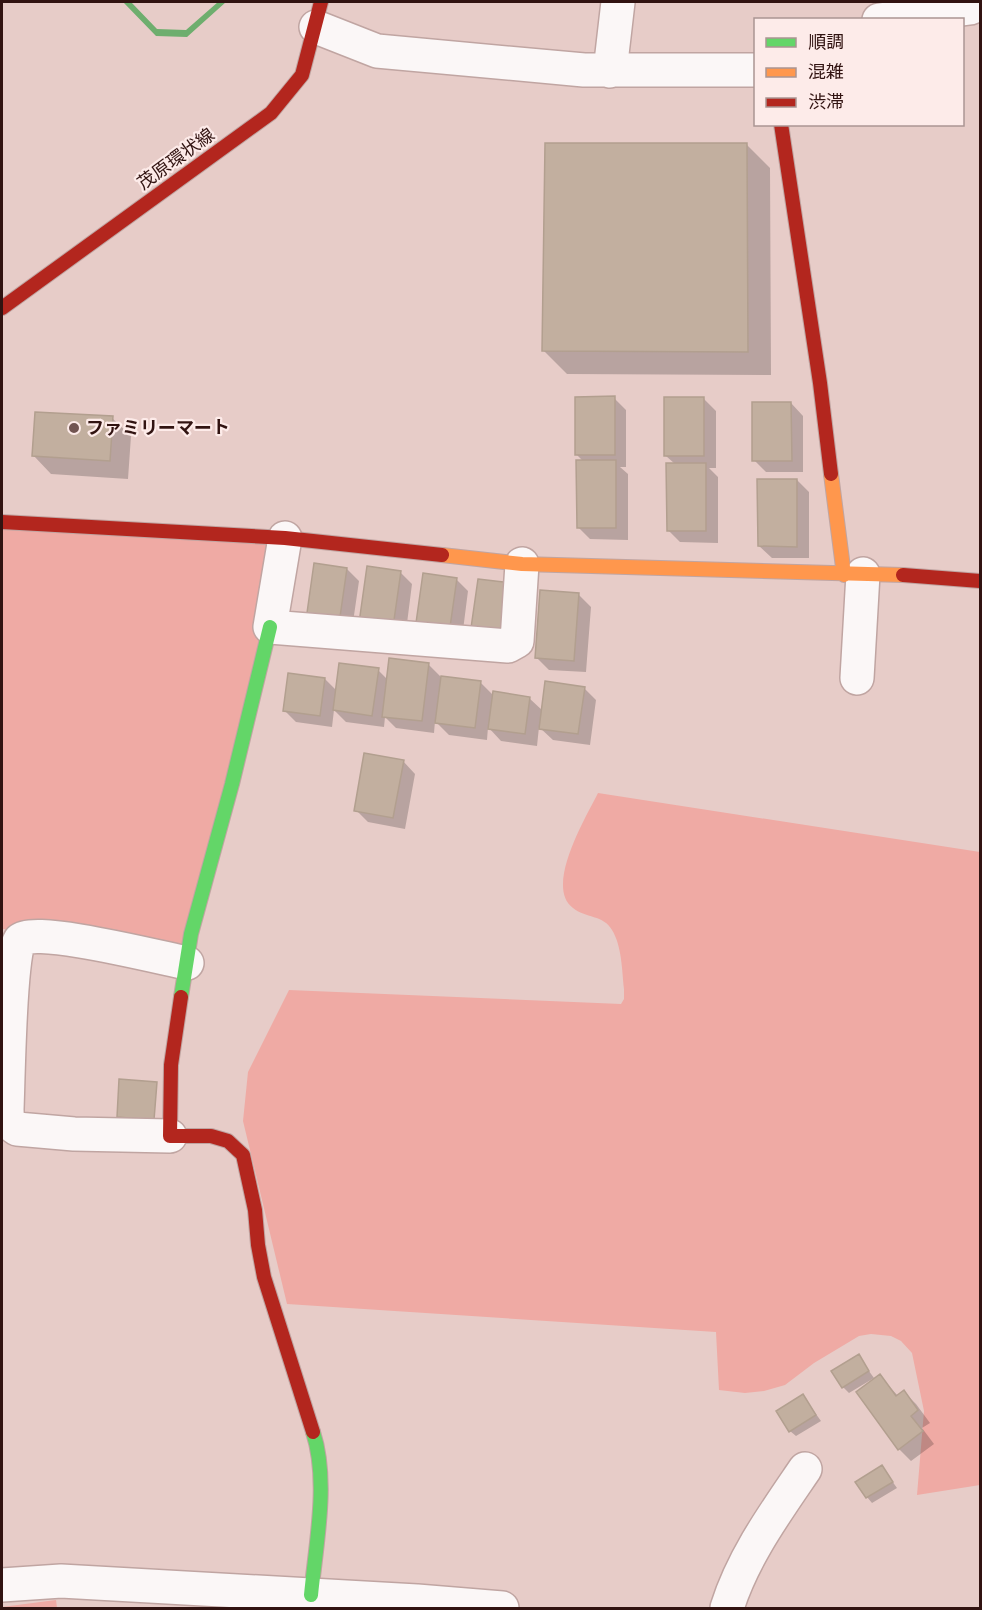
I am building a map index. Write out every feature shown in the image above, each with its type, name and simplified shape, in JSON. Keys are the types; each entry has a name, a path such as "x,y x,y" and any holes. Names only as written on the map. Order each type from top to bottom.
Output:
{"street":[{"path":"610,71 618,2"},
{"path":"861,2 865,18"},
{"path":"894,18 970,8 981,4"},
{"path":"319,14 377,51 610,71 754,70"},
{"name":"茂原環状線","path":"2,308 271,113 302,75 319,14"},
{"path":"781,126 820,383 854,574 857,678"},
{"path":"2,522 285,538 522,564 854,574 981,581"},
{"path":"170,1136 171,1065 191,934 232,784 270,627 285,538"},
{"path":"270,627 508,646 517,641 522,564"},
{"path":"187,963 41,935 26,936 17,943 14,958 7,1118 11,1126 17,1129 74,1134 211,1136 228,1141 243,1155 255,1210 264,1276 319,1449 322,1474 311,1595"},
{"path":"727,1608 736,1581 758,1540 805,1469"},
{"path":"2,1585 61,1581 502,1608"}],"shaded area":[{"path":"123,2 131,2 157,29 186,30 218,2 226,2 187,37 156,36"},
{"path":"2,527 285,538 187,963 28,931 2,929"},
{"path":"598,793 980,852 980,1485 917,1495 924,1411 912,1353 901,1341 891,1336 871,1334 859,1336 814,1363 785,1385 745,1393 719,1390 716,1332 287,1304 243,1121 248,1072 289,990 621,1004 624,999 624,989 621,959 615,936 609,925 573,908 565,898 563,885 570,852"},
{"path":"56,1600 57,1608 2,1608 2,1607"}],"building":[{"path":"545,143 747,143 748,352 542,351"},
{"path":"615,396 615,455 575,455 575,397"},
{"path":"664,397 704,397 704,456 664,456"},
{"path":"752,402 791,402 792,461 752,461"},
{"path":"35,412 113,416 110,461 32,456"},
{"path":"576,460 616,460 616,528 577,528"},
{"path":"666,463 706,463 706,531 667,531"},
{"path":"757,479 797,479 797,547 758,546"},
{"path":"314,563 347,568 339,624 306,620"},
{"path":"367,566 401,571 393,627 359,623"},
{"path":"423,573 457,578 449,634 415,630"},
{"path":"478,579 512,583 504,640 470,635"},
{"path":"540,590 579,593 574,661 535,658"},
{"path":"389,658 429,663 422,721 382,717"},
{"path":"339,663 379,668 372,716 333,710"},
{"path":"288,673 325,678 320,716 283,711"},
{"path":"441,676 481,681 475,728 435,723"},
{"path":"545,681 585,687 578,734 539,729"},
{"path":"493,691 530,697 525,734 488,729"},
{"path":"364,753 404,760 393,818 354,811"},
{"path":"119,1079 157,1082 154,1120 117,1117"},
{"path":"859,1354 869,1371 842,1388 831,1371"},
{"path":"880,1374 896,1396 904,1390 918,1410 911,1416 923,1431 898,1450 856,1392"},
{"path":"803,1394 816,1415 789,1432 776,1411"},
{"path":"882,1465 893,1482 866,1498 855,1482"}],"traffic: fast":[{"path":"181,997 191,934 232,784 270,627"},
{"path":"311,1595 321,1491 318,1451 313,1432"}],"traffic: slow":[{"path":"831,474 844,575"},
{"path":"442,555 522,564 903,575"}],"traffic: jam":[{"path":"2,308 271,113 302,75 321,2"},
{"path":"781,126 820,383 831,474"},
{"path":"2,522 285,538 442,555"},
{"path":"903,575 980,581"},
{"path":"181,997 171,1065 170,1136 211,1136 228,1141 243,1155 255,1210 264,1277 313,1432"}],"place":[{"name":"ファミリーマート","path":"74,428"}]}
